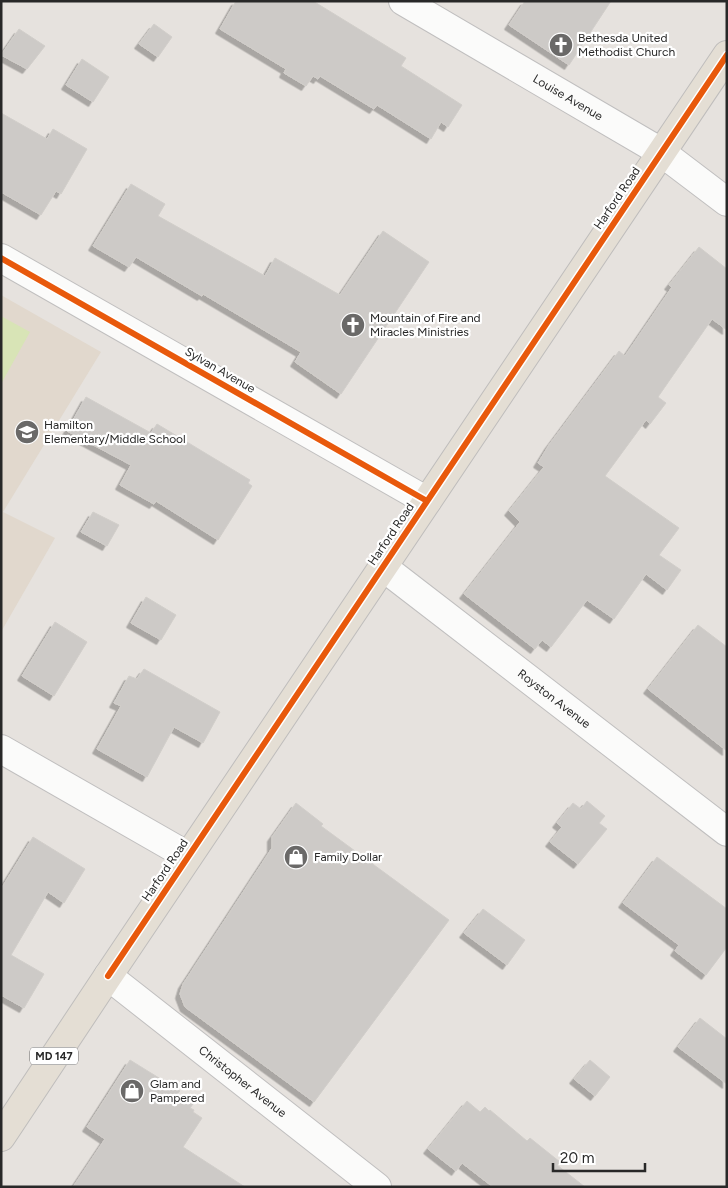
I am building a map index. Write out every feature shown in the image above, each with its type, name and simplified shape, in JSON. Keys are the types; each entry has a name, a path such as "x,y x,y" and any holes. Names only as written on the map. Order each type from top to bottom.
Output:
{"main road":[{"name":"Harford Road","path":"1,1138 188,856 727,55"}],"street":[{"name":"Louise Avenue","path":"403,1 661,152 727,202"},
{"name":"Sylvan Avenue","path":"1,258 427,501"},
{"name":"Royston Avenue","path":"383,567 727,832"},
{"path":"1,750 188,856"},
{"name":"Christopher Avenue","path":"108,976 377,1187"}],"shaded area":[{"name":"Hamilton Elementary/Middle School","path":"1,295 101,352 3,512 55,538 1,632"}],"green space":[{"path":"1,316 30,332 1,384"}],"building":[{"path":"236,1 313,1 406,58 401,66 462,105 448,127 441,122 431,139 377,105 374,109 320,76 318,79 313,76 306,86 284,73 286,69 220,29"},
{"name":"Bethesda United Methodist Church","path":"525,1 611,1 569,65 509,25"},
{"path":"154,24 172,37 158,57 139,44"},
{"path":"19,29 45,46 27,69 1,55"},
{"path":"82,59 109,77 93,102 66,85"},
{"path":"1,113 47,139 53,129 87,149 61,194 56,191 41,215 1,192"},
{"path":"131,184 165,204 158,216 265,276 275,258 340,295 383,231 429,262 341,394 295,362 301,352 136,257 129,267 93,246"},
{"path":"699,247 727,269 727,330 712,319 658,397 666,403 650,424 646,420 605,476 679,528 659,555 681,570 667,590 646,574 614,619 587,600 551,647 542,640 535,649 464,594 520,522 509,511 544,467 538,463 549,445 619,351 625,356 672,287 669,285"},
{"path":"86,397 151,433 157,424 250,480 248,483 252,486 218,540 156,501 154,504 120,485 131,465 67,431"},
{"path":"93,512 119,525 107,546 81,532"},
{"path":"146,597 176,615 161,640 131,623"},
{"path":"55,622 87,642 54,696 22,676"},
{"path":"698,625 727,647 727,751 648,689"},
{"path":"144,669 220,712 203,743 174,727 147,777 97,749 121,706 114,703 129,676 137,679"},
{"path":"587,801 605,816 599,823 607,829 578,864 550,842 562,827 557,823 573,803 581,809"},
{"path":"296,803 323,824 321,826 449,920 314,1102 185,1007 180,994 183,984 272,848 272,837"},
{"path":"33,837 85,869 64,903 48,892 11,955 44,974 24,1008 1,995 1,889"},
{"path":"657,857 727,909 727,947 706,975 675,951 679,945 623,903"},
{"path":"483,909 525,940 507,965 464,933"},
{"path":"700,1018 727,1039 727,1084 678,1047"},
{"path":"130,1060 180,1091 177,1094 193,1104 190,1108 202,1118 183,1147 245,1187 73,1187 105,1139 87,1127"},
{"path":"590,1060 610,1077 595,1096 574,1079"},
{"path":"467,1101 480,1112 485,1107 490,1110 527,1141 530,1138 560,1162 557,1165 585,1187 493,1187 462,1163 456,1171 428,1149"}],"cycle path":[{"path":"108,976 727,55"},
{"path":"1,258 427,501"}],"place":[{"name":"Bethesda United Methodist Church","path":"561,45"},
{"name":"Mountain of Fire and Miracles Ministries","path":"353,325"},
{"name":"Hamilton Elementary/Middle School","path":"27,432"},
{"name":"Family Dollar","path":"296,857"},
{"name":"Glam and Pampered","path":"132,1091"}]}
